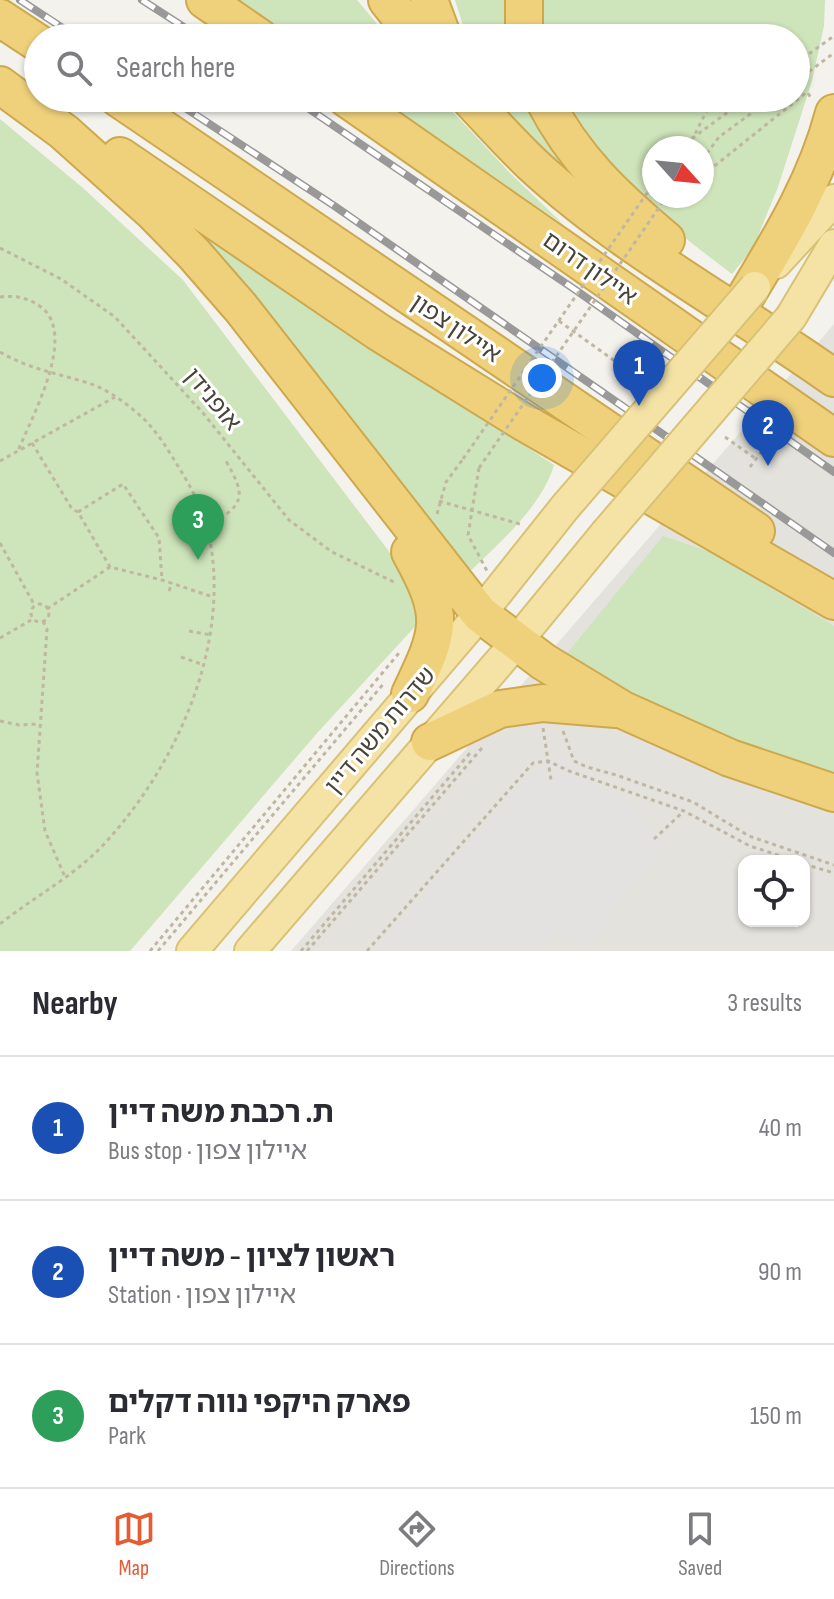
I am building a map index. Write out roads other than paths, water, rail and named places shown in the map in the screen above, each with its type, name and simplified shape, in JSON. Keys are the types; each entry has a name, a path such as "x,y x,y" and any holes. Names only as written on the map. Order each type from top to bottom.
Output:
{"highway":[{"path":"205,0 240,24"},
{"path":"387,0 406,24"},
{"path":"429,0 438,24"},
{"path":"524,0 524,24"},
{"path":"0,18 24,34"},
{"path":"0,73 24,89"},
{"path":"0,85 24,103"},
{"path":"750,291 810,181 821,111"},
{"path":"37,112 64,132 152,211 194,254 241,308 480,614 544,662 623,710 730,758 834,793"},
{"path":"57,112 380,333 525,423 834,601"},
{"name":"איילון צפון","path":"139,112 834,584"},
{"name":"איילון דרום","path":"366,112 834,438"},
{"path":"484,112 533,165 573,199 831,375"},
{"path":"551,112 569,144 617,198 831,375"},
{"path":"362,462 424,576 436,610 437,629 427,660 400,685"},
{"path":"430,742 500,709 543,703 623,710"}],"main road":[{"name":"שדרות משה דיין","path":"192,951 400,685 480,614 566,506 750,291 834,200"},
{"path":"791,317 834,245"},
{"path":"791,317 834,271"},
{"name":"שדרות משה דיין","path":"250,951 791,317"}],"railway":[{"path":"20,0 57,24"},
{"path":"142,0 179,24"},
{"path":"191,112 333,205 834,553"},
{"path":"314,112 577,291 834,472"}],"place":[{"name":"ת. רכבת משה דיין","path":"639,406"},
{"name":"ראשון לציון - משה דיין","path":"768,466"},
{"name":"פארק היקפי נווה דקלים","path":"198,560"}]}
